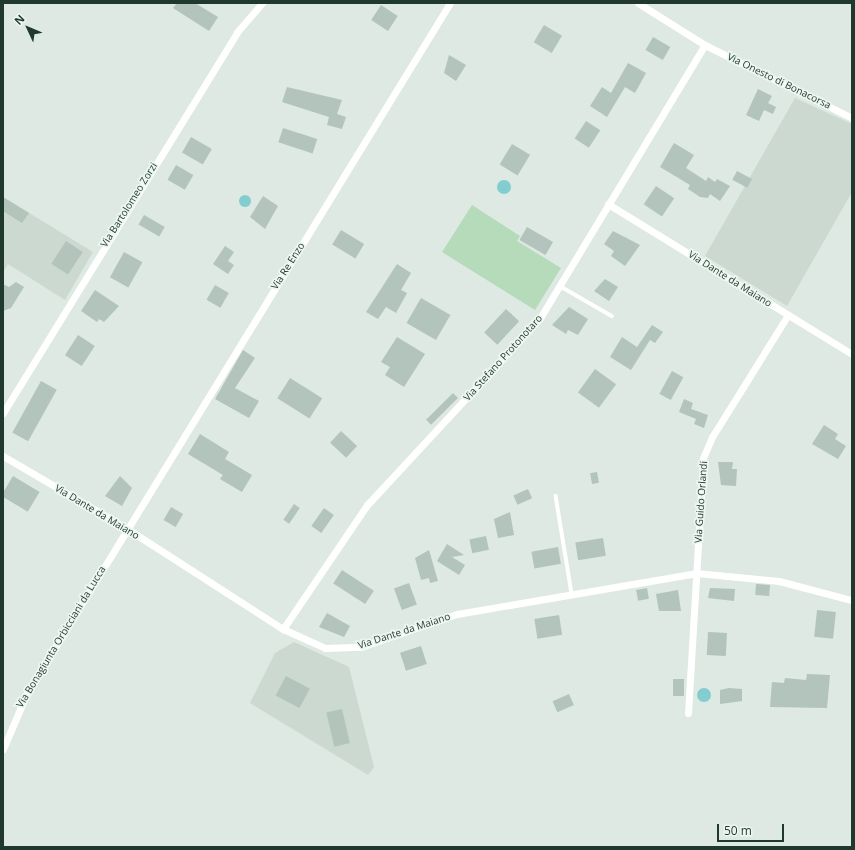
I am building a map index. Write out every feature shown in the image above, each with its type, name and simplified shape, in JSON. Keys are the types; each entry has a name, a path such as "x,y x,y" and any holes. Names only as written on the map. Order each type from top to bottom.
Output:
{"street":[{"name":"Via Bartolomeo Zorzi","path":"3,413 237,32 262,3"},
{"name":"Via Re Enzo","path":"126,528 450,3"},
{"path":"638,3 705,45"},
{"name":"Via Onesto di Bonacorsa","path":"705,45 852,118"},
{"name":"Via Stefano Protonotaro","path":"283,629 367,505 532,328 560,286 705,45"},
{"name":"Via Dante da Maiano","path":"608,204 852,354"},
{"name":"Via Guido Orlandi","path":"688,713 696,573 707,447 788,315"},
{"name":"Via Dante da Maiano","path":"3,456 126,528 283,629 308,643 346,649 457,614 696,573 779,581 851,600"},
{"name":"Via Bonagiunta Orbicciani da Lucca","path":"3,749 21,703 126,528"}],"lane":[{"path":"560,286 612,316"},
{"path":"556,496 572,595"}],"shaded area":[{"path":"795,98 852,124 852,192 787,306 705,256"},
{"path":"3,197 93,252 65,300 8,264 3,272"},
{"path":"294,642 349,667 374,767 368,775 250,703 275,653"}],"green space":[{"path":"472,205 520,236 517,241 561,268 535,310 442,252"}],"water":[{"path":"504,180 509,182 511,187 509,192 504,194 499,192 497,187 499,182"},
{"path":"245,195 249,197 251,201 249,205 245,207 241,205 239,201 241,197"},
{"path":"704,688 709,690 711,695 709,700 704,702 699,700 697,695 699,690"}],"building":[{"path":"177,3 195,3 218,17 209,31 173,8"},
{"path":"381,5 398,16 388,31 371,20"},
{"path":"544,25 562,36 552,53 534,42"},
{"path":"653,37 670,47 663,60 646,50"},
{"path":"449,55 466,65 456,81 444,73"},
{"path":"628,63 646,73 635,93 625,87 607,117 590,106 602,87 611,93"},
{"path":"287,87 342,100 337,114 346,117 342,129 327,125 329,117 282,102"},
{"path":"758,89 772,96 768,103 776,107 773,114 764,110 759,121 746,115"},
{"path":"586,121 600,130 589,148 575,139"},
{"path":"283,128 317,139 313,153 278,142"},
{"path":"191,137 212,149 203,165 182,153"},
{"path":"674,143 694,155 686,168 706,181 708,177 715,182 717,179 730,186 720,201 710,194 708,198 700,197 688,189 690,185 660,167"},
{"path":"512,144 530,155 518,175 500,165"},
{"path":"176,165 193,175 185,190 168,180"},
{"path":"737,171 752,179 747,188 732,180"},
{"path":"656,186 674,198 662,217 644,204"},
{"path":"263,196 278,206 265,229 250,217"},
{"path":"3,197 29,213 22,223 3,211"},
{"path":"144,215 165,227 159,237 138,225"},
{"path":"527,227 553,242 545,255 520,240"},
{"path":"341,230 364,244 355,258 332,245"},
{"path":"613,231 640,245 625,266 611,256 614,251 604,244"},
{"path":"66,241 83,252 68,275 51,264"},
{"path":"225,246 234,252 228,261 234,265 228,274 213,264"},
{"path":"124,252 142,262 128,288 110,277"},
{"path":"397,264 411,273 401,290 407,293 396,313 386,307 378,319 366,312"},
{"path":"605,279 618,287 609,301 594,291"},
{"path":"16,282 24,287 11,308 3,311 3,284 9,287"},
{"path":"215,285 229,293 220,308 206,300"},
{"path":"95,290 119,306 104,322 99,319 97,322 81,311"},
{"path":"421,298 450,315 436,340 406,323"},
{"path":"569,307 588,319 578,335 568,330 566,334 552,325"},
{"path":"506,309 519,321 497,345 484,332"},
{"path":"652,325 663,332 655,343 650,340 631,370 610,357 622,337 637,347"},
{"path":"78,335 95,346 82,366 65,355"},
{"path":"397,337 425,354 404,387 385,375 390,367 381,362"},
{"path":"243,350 255,358 235,388 259,401 249,418 215,399"},
{"path":"595,369 616,384 599,408 578,392"},
{"path":"672,371 683,377 671,400 659,394"},
{"path":"290,378 322,398 310,418 277,398"},
{"path":"41,381 57,390 28,441 12,433"},
{"path":"453,393 458,398 431,425 426,420"},
{"path":"684,399 693,403 691,409 708,415 704,428 694,424 696,419 679,412"},
{"path":"824,425 838,434 835,439 846,446 838,459 812,444"},
{"path":"341,431 357,446 346,458 330,443"},
{"path":"200,434 229,452 225,459 252,475 242,492 220,479 223,475 188,454"},
{"path":"718,462 733,462 732,469 737,469 736,486 721,485"},
{"path":"597,472 599,483 592,484 590,473"},
{"path":"13,476 40,492 28,512 3,497 3,493"},
{"path":"120,476 132,488 122,506 105,496"},
{"path":"528,489 532,498 517,505 513,496"},
{"path":"294,504 300,508 289,524 283,520"},
{"path":"171,507 183,514 176,527 164,520"},
{"path":"324,508 334,515 321,533 311,526"},
{"path":"510,512 514,535 498,538 494,519"},
{"path":"486,536 489,550 472,553 469,540"},
{"path":"603,538 606,556 578,560 575,542"},
{"path":"447,544 464,555 452,557 465,565 459,575 437,561"},
{"path":"558,547 561,564 534,568 531,552"},
{"path":"429,550 438,581 430,583 429,578 421,580 415,558"},
{"path":"342,570 374,591 365,604 333,583"},
{"path":"409,583 417,605 402,610 394,588"},
{"path":"756,584 770,585 769,596 755,595"},
{"path":"647,588 649,599 638,601 636,590"},
{"path":"710,588 735,589 734,601 708,598"},
{"path":"678,590 681,611 659,611 656,594"},
{"path":"817,610 836,612 833,639 814,637"},
{"path":"327,613 350,626 344,637 319,627"},
{"path":"559,615 562,635 537,639 534,619"},
{"path":"708,632 727,633 726,656 707,655"},
{"path":"421,646 427,664 406,671 400,653"},
{"path":"807,674 830,675 827,708 770,707 772,682 784,683 785,678 806,680"},
{"path":"286,676 310,689 300,708 276,695"},
{"path":"673,679 684,679 684,696 673,696"},
{"path":"729,688 742,689 742,701 720,704 720,690"},
{"path":"569,694 574,705 557,712 553,701"},
{"path":"342,709 350,743 334,747 326,713"}]}
